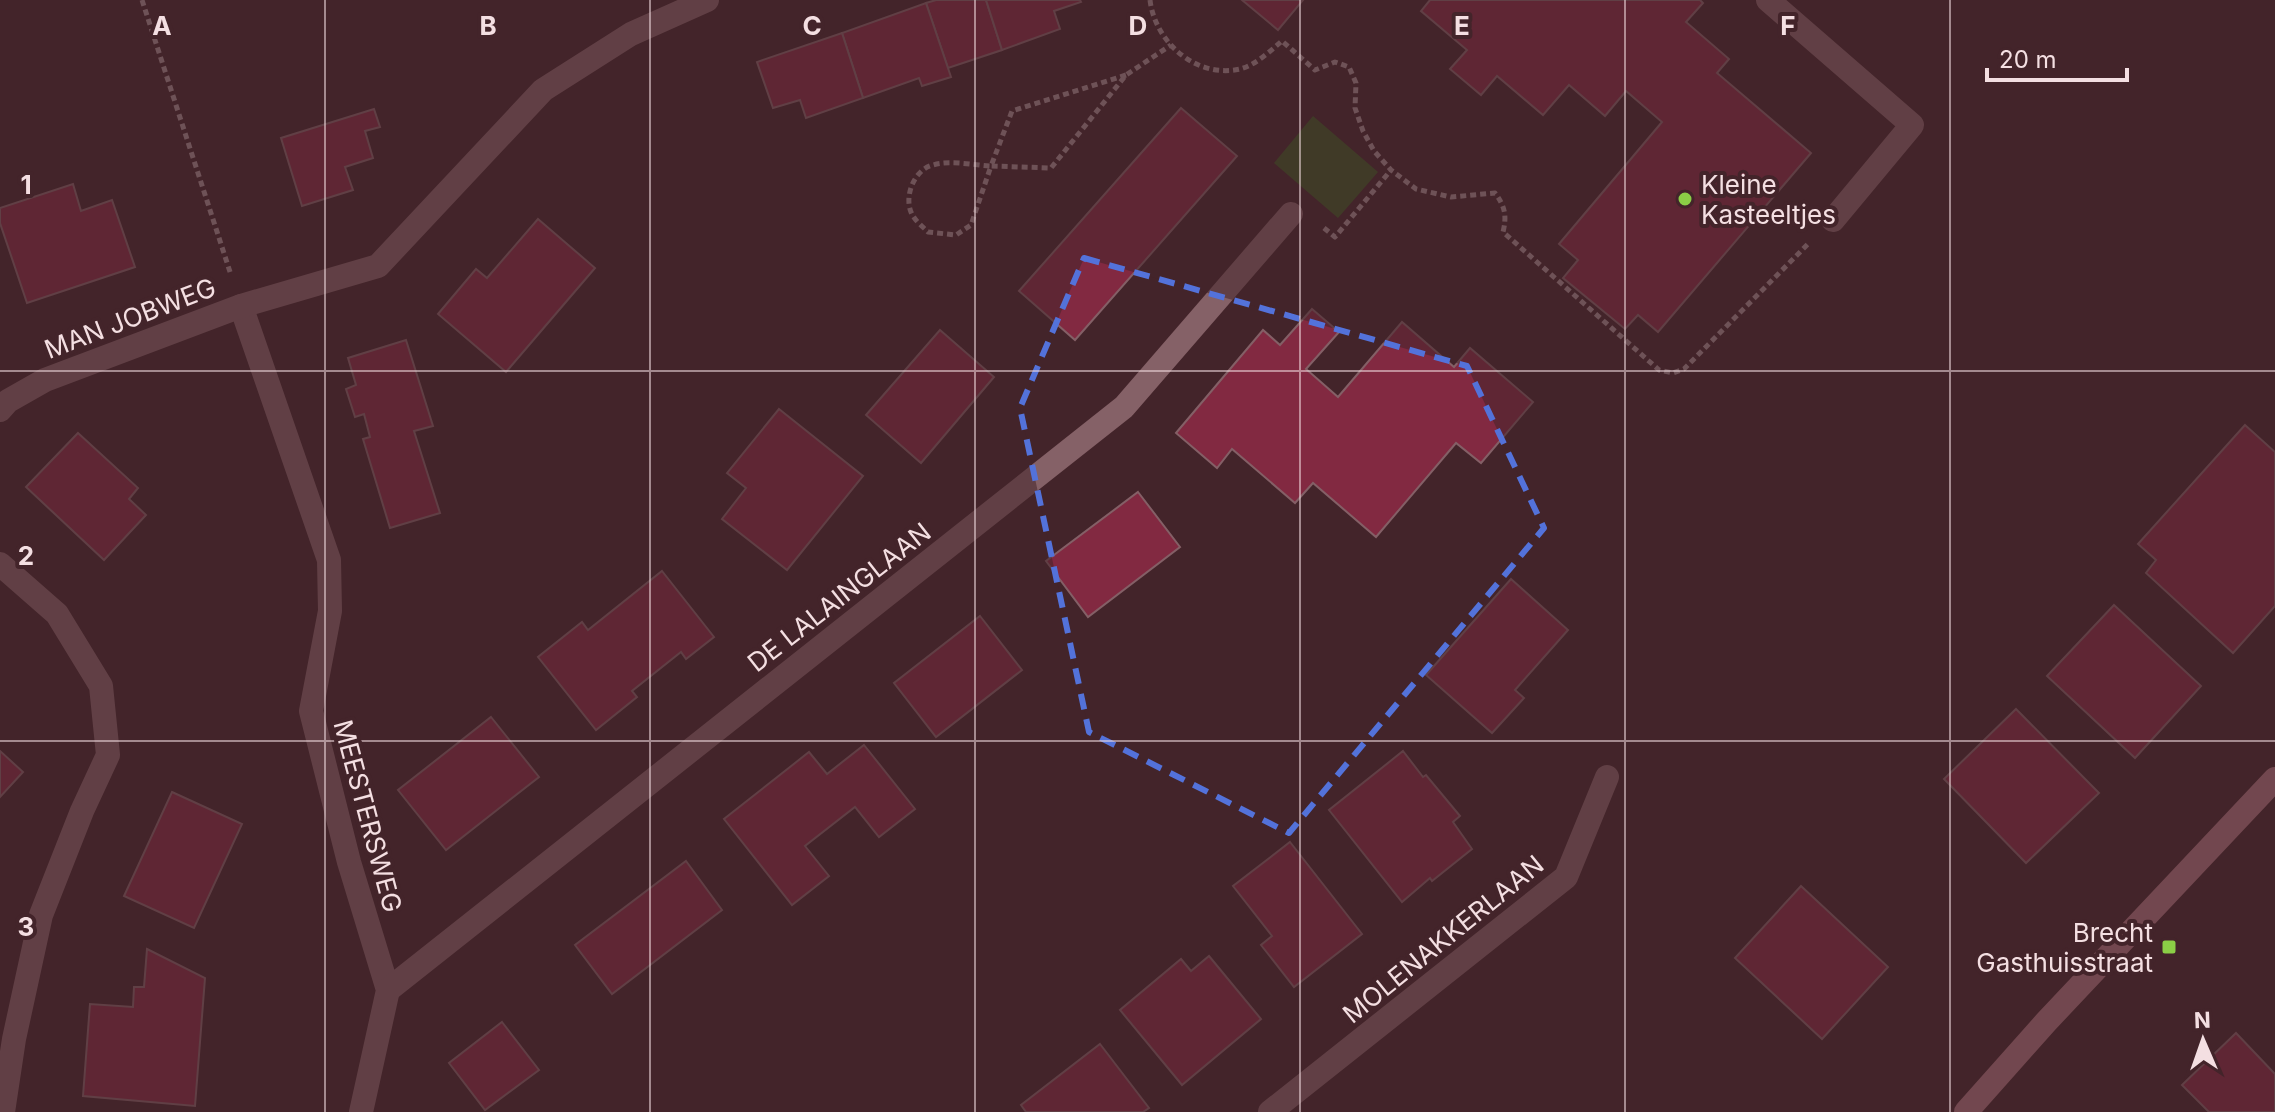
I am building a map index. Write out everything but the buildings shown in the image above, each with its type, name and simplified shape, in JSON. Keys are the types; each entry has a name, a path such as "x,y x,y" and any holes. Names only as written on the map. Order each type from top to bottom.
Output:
{"main road":[{"path":"1966,1112 2046,1022 2275,779"}],"street":[{"name":"MAN JOBWEG","path":"0,410 8,401 45,380 241,306 378,266 543,90 631,34 707,0"},
{"path":"1768,0 1912,125 1833,220"},
{"name":"DE LALAINGLAAN","path":"388,990 1124,407 1291,214"},
{"name":"MEESTERSWEG","path":"241,306 329,560 330,611 311,711 349,862 388,990 361,1112"},
{"path":"0,564 57,614 101,686 108,755 41,915 14,1039 3,1112"},
{"name":"MOLENAKKERLAAN","path":"1270,1112 1566,877 1607,777"}],"path":[{"path":"142,0 241,306"},
{"path":"1150,0 1152,14 1161,33 1176,51 1195,64 1215,70 1241,69 1260,59 1282,41 1315,70 1335,62 1349,67 1356,83 1355,108 1363,131 1374,151 1391,170 1416,189 1451,197 1495,193 1504,204 1506,221 1503,232 1659,370 1673,373 1684,369 1833,220"},
{"path":"1126,75 1051,168 991,166 947,163 930,165 915,176 910,192 910,211 928,232 956,235 971,225 991,166 1012,111 1126,75 1171,45"},
{"path":"1291,214 1299,206 1335,237 1391,170"}],"highlighted area":[{"path":"1084,258 1467,366 1544,528 1289,833 1089,732 1020,408"}],"green space":[{"path":"1313,116 1378,172 1338,218 1274,163"}],"place":[{"name":"Kleine Kasteeltjes","path":"1685,199"},
{"name":"Brecht Gasthuisstraat","path":"2169,947"}]}
